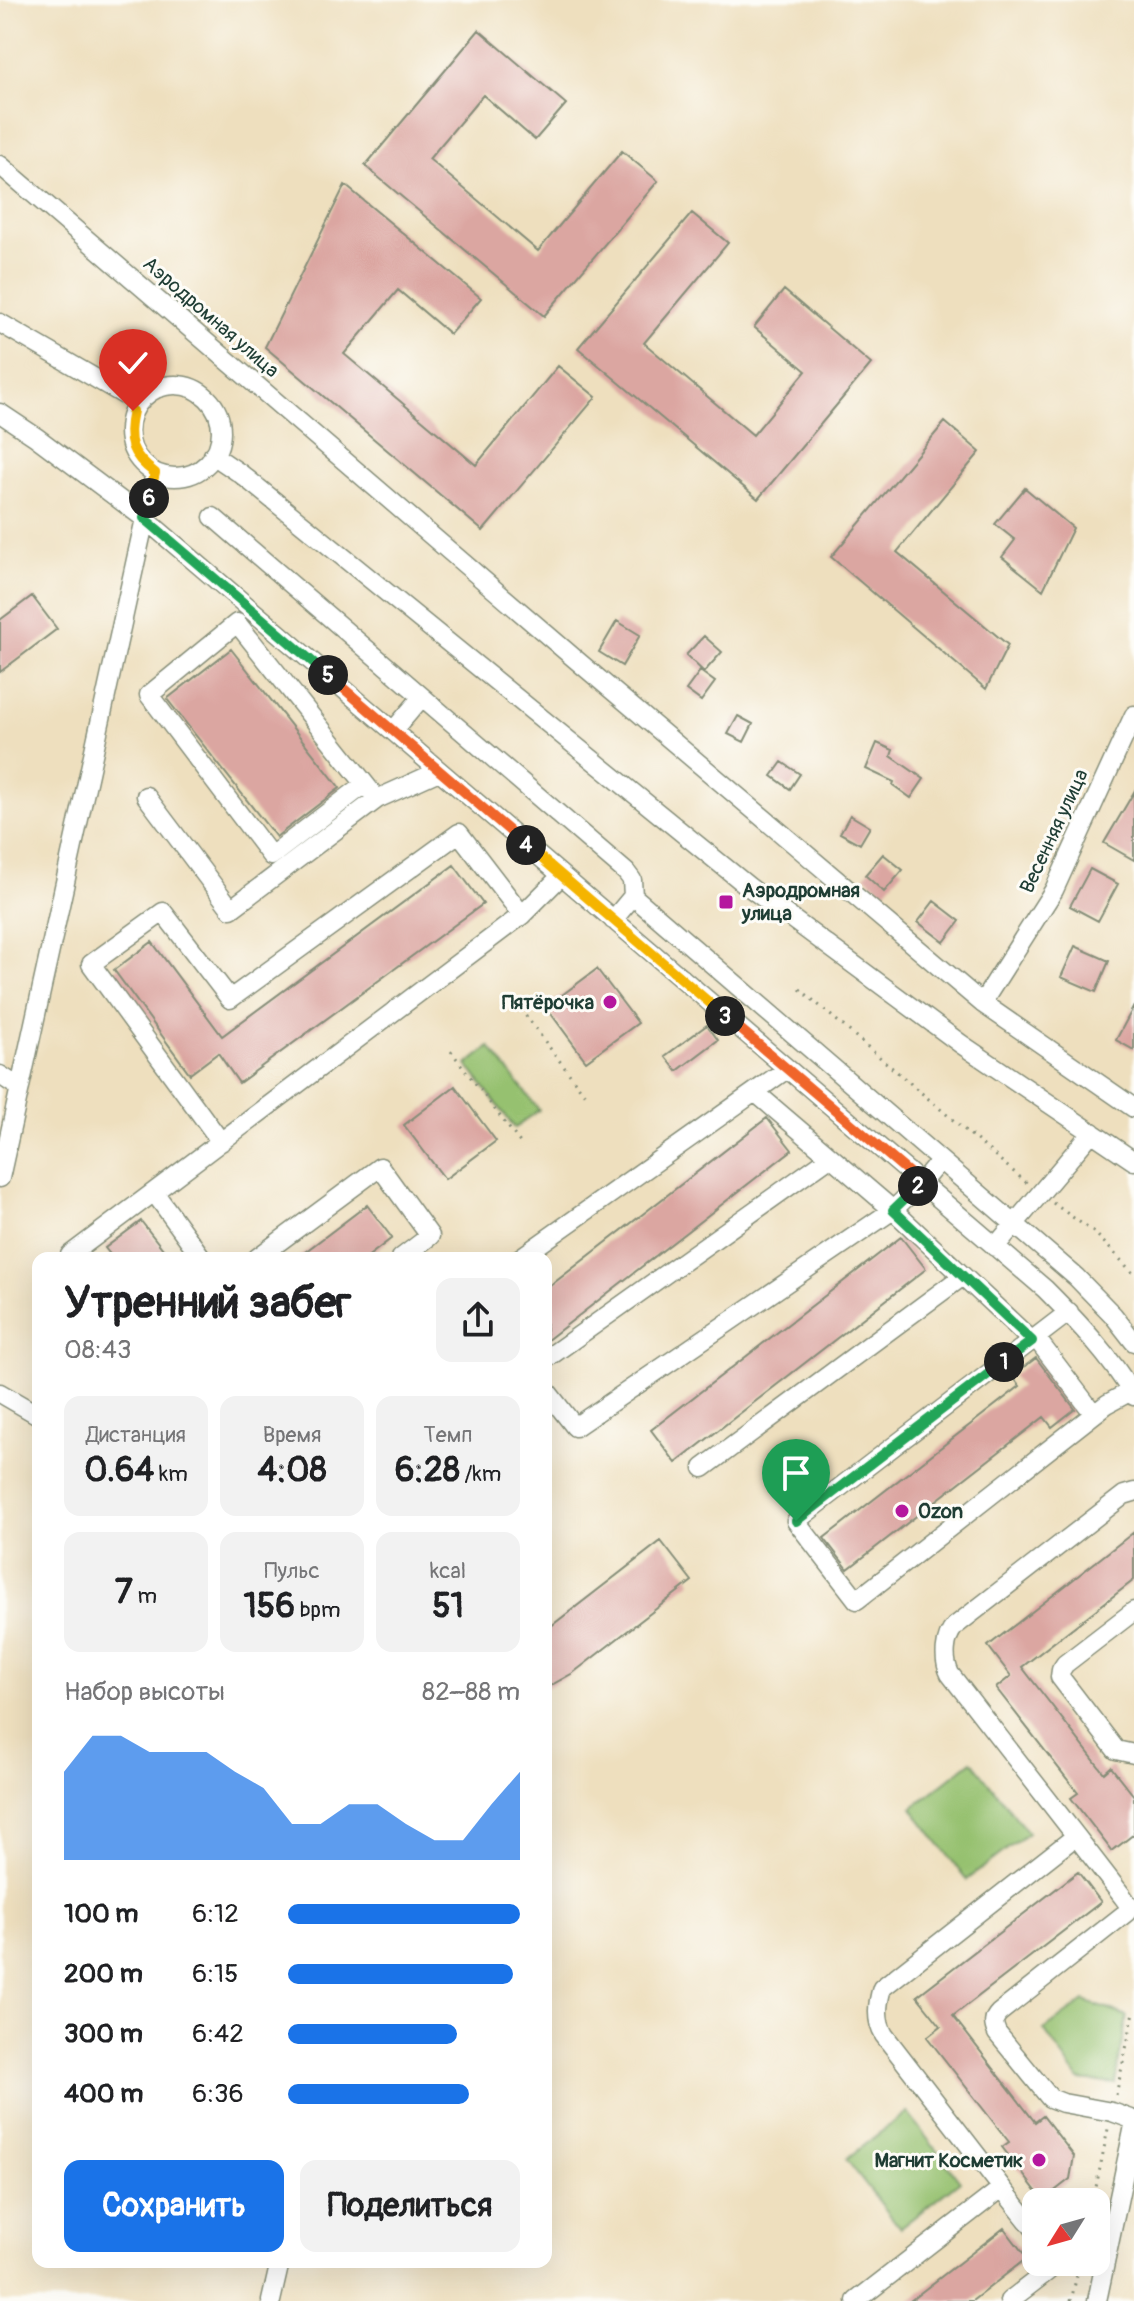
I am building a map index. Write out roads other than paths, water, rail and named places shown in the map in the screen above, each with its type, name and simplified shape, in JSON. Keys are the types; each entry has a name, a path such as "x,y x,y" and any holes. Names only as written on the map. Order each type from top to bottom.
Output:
{"street":[{"name":"Аэродромная улица","path":"0,165 574,658 982,1003"},
{"path":"0,323 138,403"},
{"path":"176,384 194,389 209,399 218,415 221,433 213,455 206,465 191,474 173,477 155,473 141,462 131,447 128,429 133,411 143,397 159,387 176,384"},
{"path":"0,413 144,518 995,1247 1069,1312 1112,1363 1132,1394 1107,1404 857,1600 796,1521 1069,1312"},
{"path":"213,455 254,483 749,887 961,1044 1134,1161"},
{"path":"0,1178 155,473"},
{"path":"213,517 626,872 632,880 633,896 613,920"},
{"path":"249,638 265,622"},
{"path":"365,784 271,856 149,695 237,623 377,799"},
{"path":"393,731 422,697"},
{"name":"Весенняя улица","path":"982,1003 1054,890 1134,715"},
{"path":"146,796 231,909 377,799 439,771"},
{"path":"221,1142 91,964 163,912 230,999 459,833 522,915"},
{"path":"74,1252 522,915 561,876"},
{"path":"633,896 1015,1224 1097,1298 1134,1342"},
{"path":"982,1003 1134,1108"},
{"path":"529,1252 787,1069"},
{"path":"0,1075 20,1088"},
{"path":"756,1093 893,1210 1034,1339 1094,1414"},
{"path":"995,1247 1092,1132"},
{"path":"552,1355 830,1157"},
{"path":"552,1398 575,1427 893,1210 940,1160"},
{"path":"265,1252 380,1167 430,1236 409,1252"},
{"path":"154,1192 198,1252"},
{"path":"703,1468 963,1276"},
{"path":"0,1393 32,1412"},
{"path":"1097,2301 1134,2123 1112,2112 1050,2098 994,2025 999,2013 1127,1912 1128,1904 946,1666 948,1639 955,1626 1124,1495 1134,1492"},
{"path":"1134,1611 1065,1664 1060,1677 1116,1750 1134,1754"},
{"path":"1022,2213 884,2035 878,2025 879,1996 888,1981 1076,1836"},
{"path":"856,2301 1002,2188"},
{"path":"271,2301 279,2268"},
{"path":"1009,2301 1042,2276"}],"place":[{"name":"Аэродромная улица","path":"726,902"},
{"name":"Пятёрочка","path":"610,1002"},
{"name":"Ozon","path":"902,1511"},
{"name":"Магнит Косметик","path":"1039,2160"}]}
